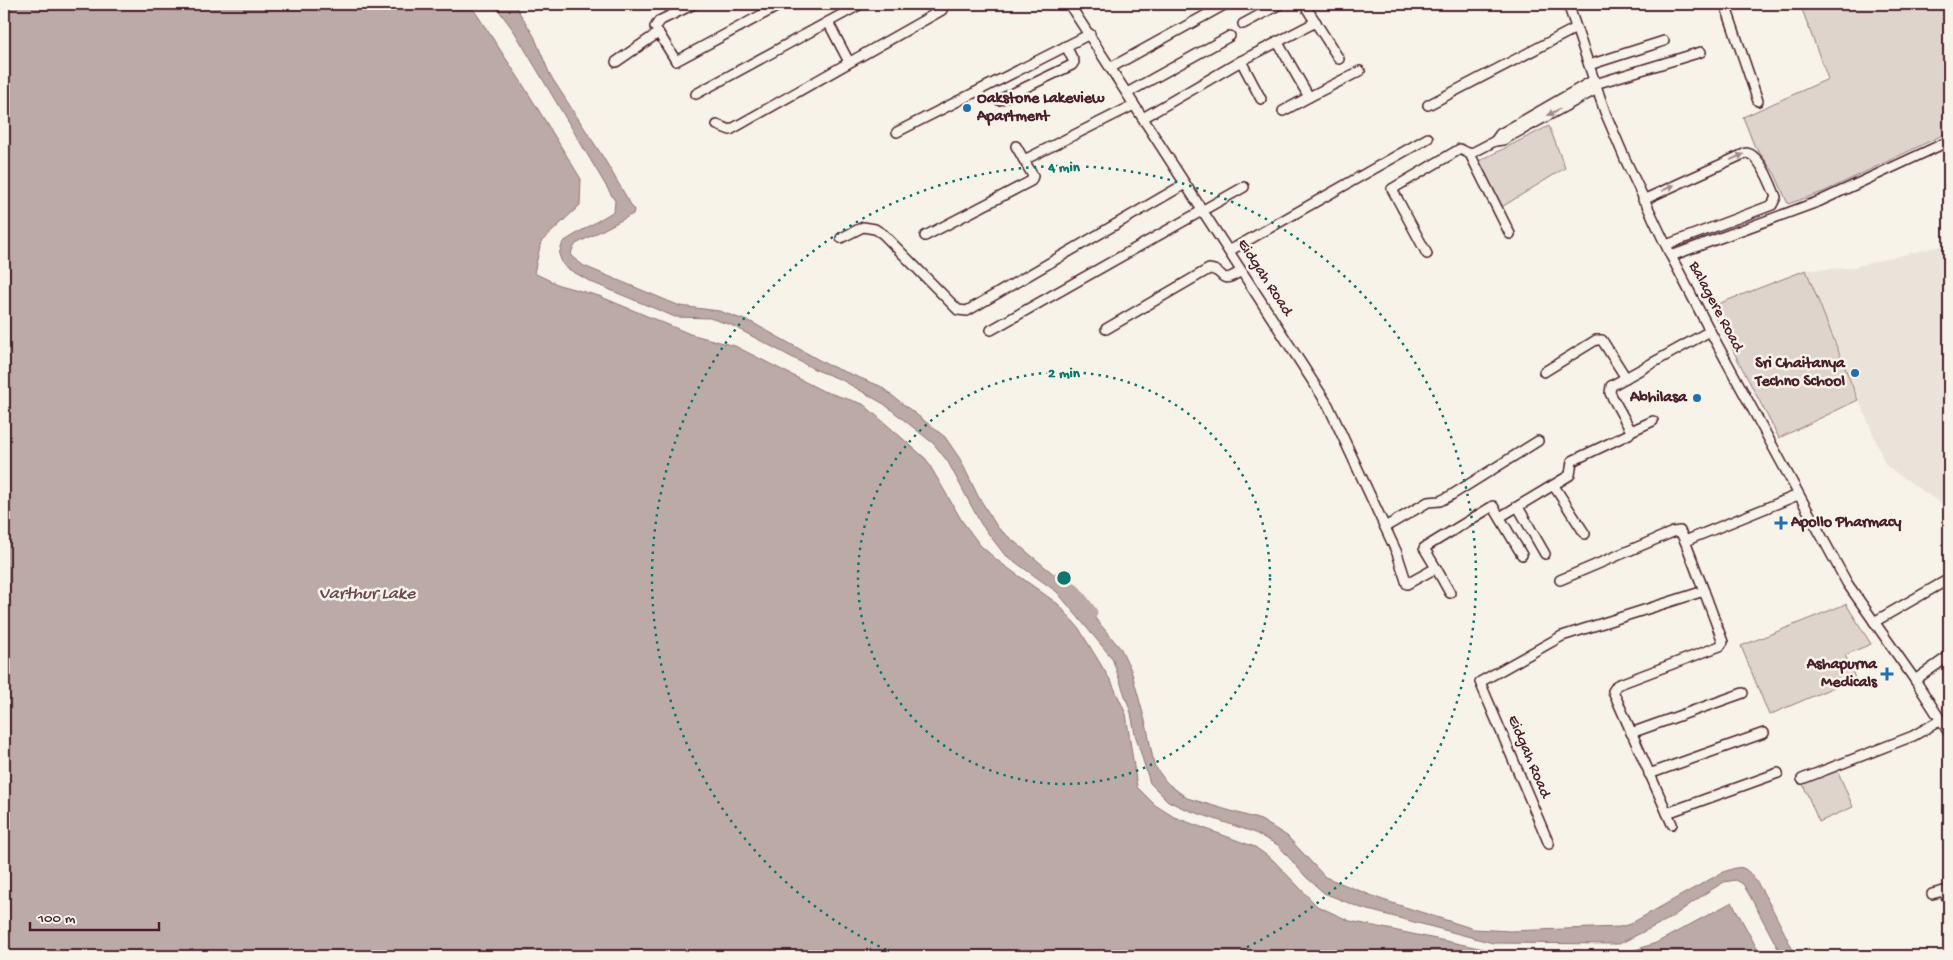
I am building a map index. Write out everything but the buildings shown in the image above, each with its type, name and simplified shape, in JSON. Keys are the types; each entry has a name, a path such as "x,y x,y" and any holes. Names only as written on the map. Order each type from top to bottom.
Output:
{"street":[{"path":"694,4 656,24 655,27 676,61 782,4"},
{"path":"696,94 861,4"},
{"path":"717,125 730,130 942,10 938,4"},
{"name":"Eidgah Road","path":"1069,4 1328,405 1397,553 1406,584 1436,568"},
{"path":"1110,68 1226,4"},
{"path":"1243,24 1280,4"},
{"path":"1304,4 1339,59"},
{"name":"Balagere Road","path":"1568,4 1611,128 1671,256 1710,331 1847,583 1915,680 1949,734"},
{"path":"1725,4 1758,101"},
{"path":"828,22 850,62"},
{"path":"1142,118 1241,61 1316,22"},
{"path":"1428,105 1576,28"},
{"path":"616,62 658,33"},
{"path":"897,132 1090,34"},
{"path":"1126,94 1230,36"},
{"path":"1589,65 1664,41"},
{"path":"1277,42 1309,97"},
{"path":"999,100 1072,65 1074,62 1066,46"},
{"path":"1470,154 1495,141 1500,134 1595,84 1701,52"},
{"path":"1241,61 1261,99"},
{"path":"1283,111 1360,71"},
{"path":"1024,160 1134,105"},
{"path":"1229,252 1428,138"},
{"path":"1671,256 1820,202 1947,142"},
{"path":"924,236 1031,181 1033,176 1016,146"},
{"path":"1427,254 1392,188 1460,149 1470,154 1510,234"},
{"path":"1644,200 1746,153 1754,156 1760,164 1776,197 1772,205 1666,245"},
{"path":"841,238 863,227 875,229 889,240 958,310 967,310 1185,184"},
{"path":"991,330 1244,187"},
{"path":"1106,329 1209,269 1215,270 1226,279 1242,271"},
{"path":"1631,431 1610,393 1612,386 1710,331"},
{"path":"1544,372 1596,340 1602,340 1626,378"},
{"path":"1500,518 1570,475 1572,461 1653,421"},
{"path":"1385,527 1428,502 1440,502 1538,441"},
{"path":"1554,486 1585,534"},
{"path":"1685,541 1798,495"},
{"path":"1450,593 1424,548 1493,506 1522,556"},
{"path":"1518,507 1545,554"},
{"path":"1560,580 1678,530 1685,541 1723,642 1720,646 1710,651 1614,687 1614,694 1672,824"},
{"path":"1874,622 1949,579"},
{"name":"Eidgah Road","path":"1549,844 1480,682 1562,636 1704,591"},
{"path":"1915,680 1949,656"},
{"path":"1631,733 1743,693"},
{"path":"1802,779 1913,736 1941,720"},
{"path":"1649,774 1764,733"},
{"path":"1667,813 1778,773"},
{"path":"1932,894 1943,891 1949,901"}],"shaded area":[{"path":"1800,4 1949,4 1949,132 1823,192 1788,204 1775,174 1754,145 1743,117 1828,79"},
{"path":"1549,126 1565,168 1500,208 1475,163"},
{"path":"1949,244 1949,509 1886,466 1806,270 1849,268"},
{"path":"1806,270 1858,400 1779,438 1710,307"},
{"path":"1846,604 1871,644 1845,655 1855,678 1769,715 1741,646"},
{"path":"1836,767 1853,807 1819,822 1802,782"}],"water":[{"name":"Varthur Lake","path":"8,4 470,4 520,80 581,179 580,205 541,242 534,273 559,285 599,296 690,334 735,346 823,391 863,404 926,459 962,521 980,545 998,561 1058,604 1078,627 1112,683 1126,714 1137,787 1155,805 1174,817 1255,847 1273,860 1317,906 1350,921 1503,953 1626,953 1656,943 1732,902 1761,956 4,956 4,8"},
{"path":"494,4 514,4 534,36 550,75 603,157 634,210 633,214 576,244 571,256 584,266 680,306 719,311 753,323 828,365 880,386 945,437 960,459 978,496 998,528 1068,586 1121,649 1131,670 1147,728 1154,765 1167,783 1187,798 1261,820 1287,836 1325,877 1383,900 1474,929 1510,931 1620,927 1630,924 1723,872 1734,868 1743,868 1751,874 1758,884 1796,956 1782,956 1743,884 1736,880 1724,882 1669,919 1619,944 1493,943 1361,908 1324,893 1306,877 1278,845 1253,832 1185,809 1168,801 1150,783 1135,734 1131,713 1112,658 1057,592 1004,554 981,524 948,462 934,444 884,404 842,380 814,369 731,325 710,318 675,317 591,282 565,267 559,254 563,242 614,211 615,201 514,31"}],"waterway":[{"path":"1059,579 1075,593 1090,613"}],"place":[{"name":"Oakstone Lakeview Apartment","path":"967,108"},
{"name":"Sri Chaitanya Techno School","path":"1855,373"},
{"name":"Abhilasa","path":"1697,398"},
{"name":"Apollo Pharmacy","path":"1781,523"},
{"name":"Ashapurna Medicals","path":"1887,674"}]}
